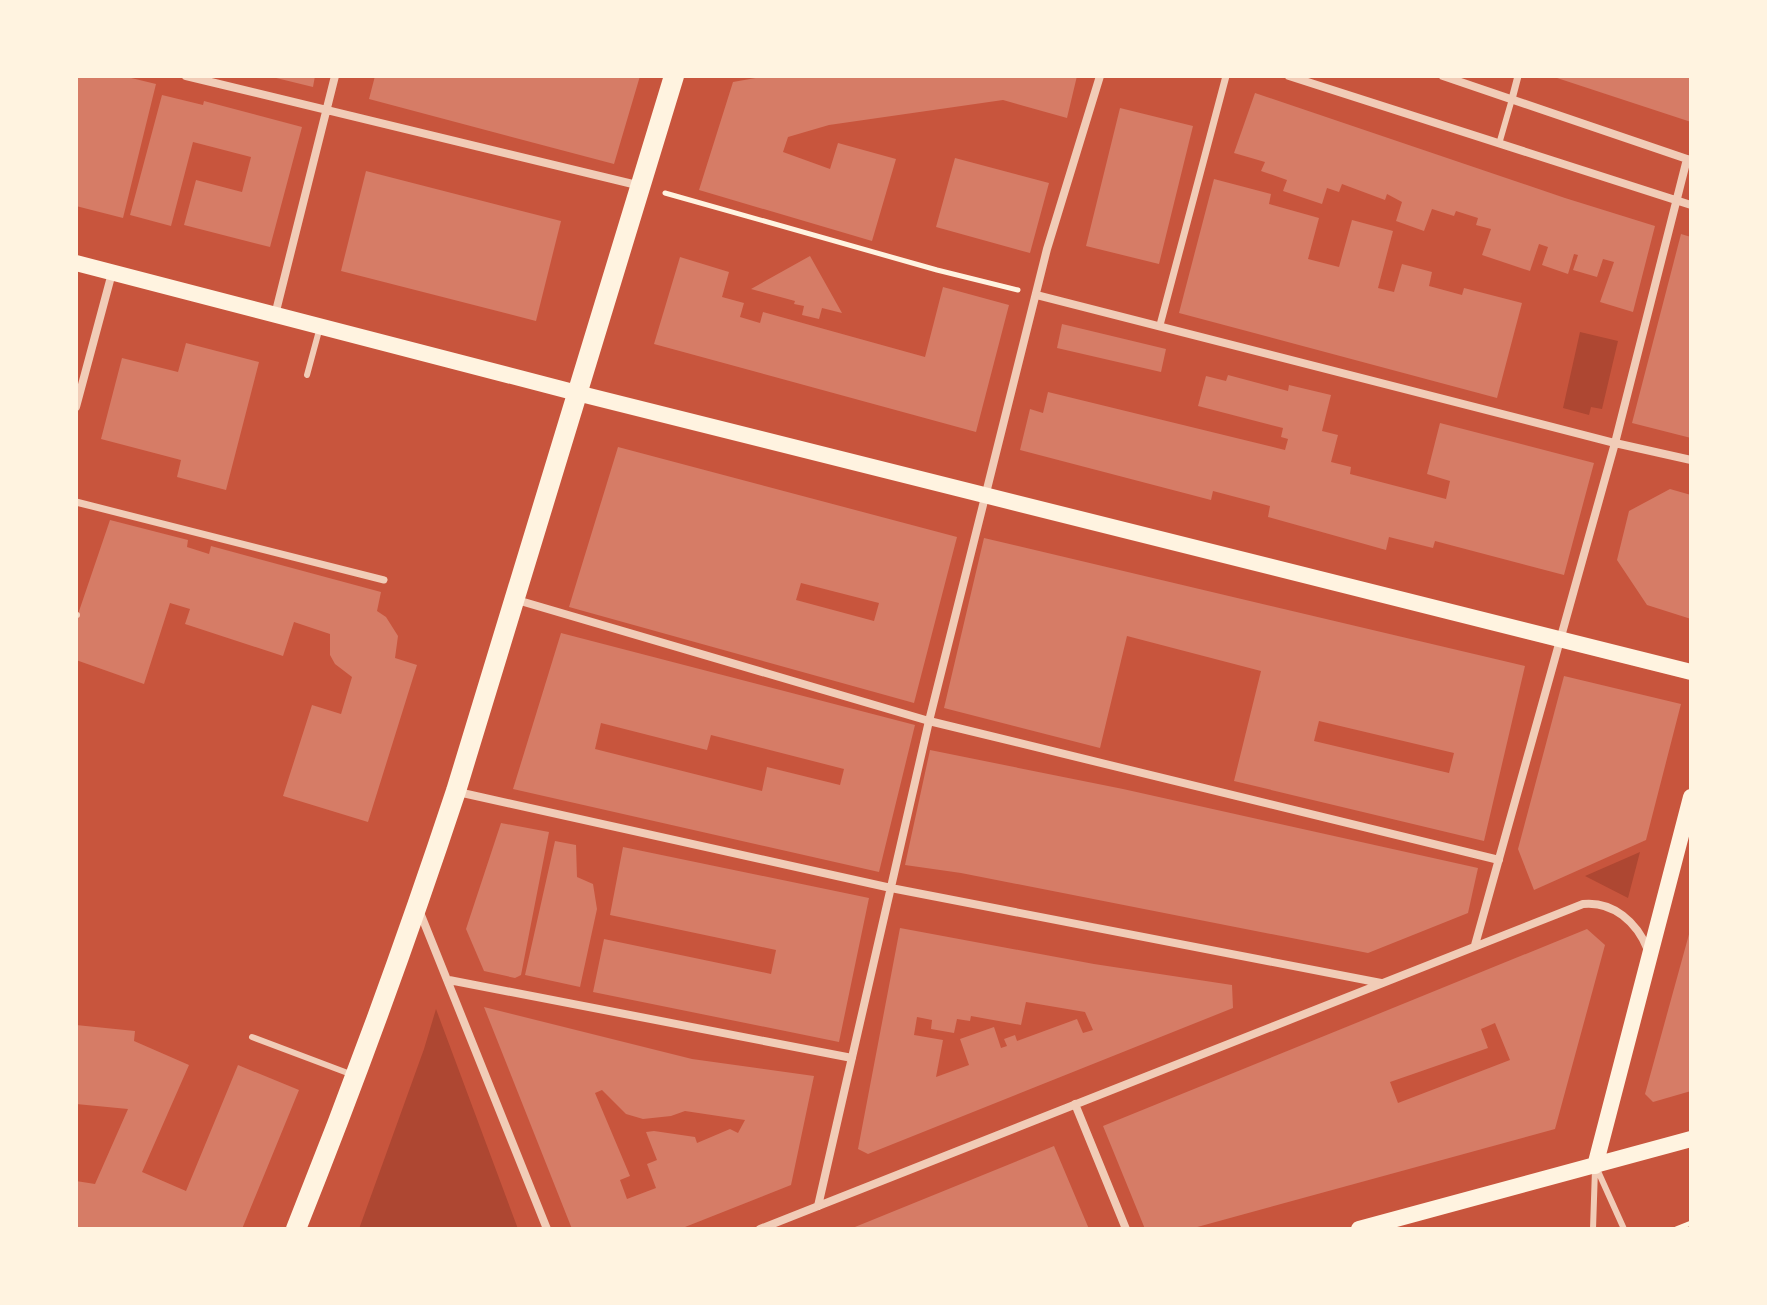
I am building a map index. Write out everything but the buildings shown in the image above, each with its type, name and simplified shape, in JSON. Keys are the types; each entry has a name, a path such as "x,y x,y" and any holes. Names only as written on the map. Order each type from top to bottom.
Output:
{"main road":[{"path":"296,1229 357,1076 418,907 677,76"},
{"path":"76,263 577,393 1691,672"},
{"path":"1595,1166 1691,797"},
{"path":"1359,1229 1691,1139"}],"street":[{"path":"186,76 641,186"},
{"path":"275,315 335,76"},
{"path":"818,1206 929,721 1047,249 1100,76"},
{"path":"1160,325 1226,76"},
{"path":"1289,76 1691,205"},
{"path":"1443,76 1689,159 1675,200 1615,443 1475,945"},
{"path":"1512,99 1518,76"},
{"path":"76,407 112,273"},
{"path":"1037,295 1691,460"},
{"path":"76,502 384,580"},
{"path":"516,600 929,721 1499,860"},
{"path":"456,791 891,888 1382,983"},
{"path":"760,1229 1561,911 1595,903 1609,906 1624,917 1643,939 1650,955"},
{"path":"418,907 547,1229"},
{"path":"449,980 852,1058"},
{"path":"1075,1104 1126,1229"}],"lane":[{"path":"1499,144 1512,99"},
{"path":"307,375 320,327"},
{"path":"252,1037 357,1076"},
{"path":"1593,1229 1595,1166"},
{"path":"1595,1166 1624,1229"}],"path":[{"path":"641,186 937,270 1037,295"},
{"path":"1676,1229 1691,1223"}],"shaded area":[{"path":"1580,332 1618,341 1602,409 1591,407 1589,415 1563,408"},
{"path":"1640,852 1628,898 1585,876"},
{"path":"436,1009 518,1229 359,1229"}]}
